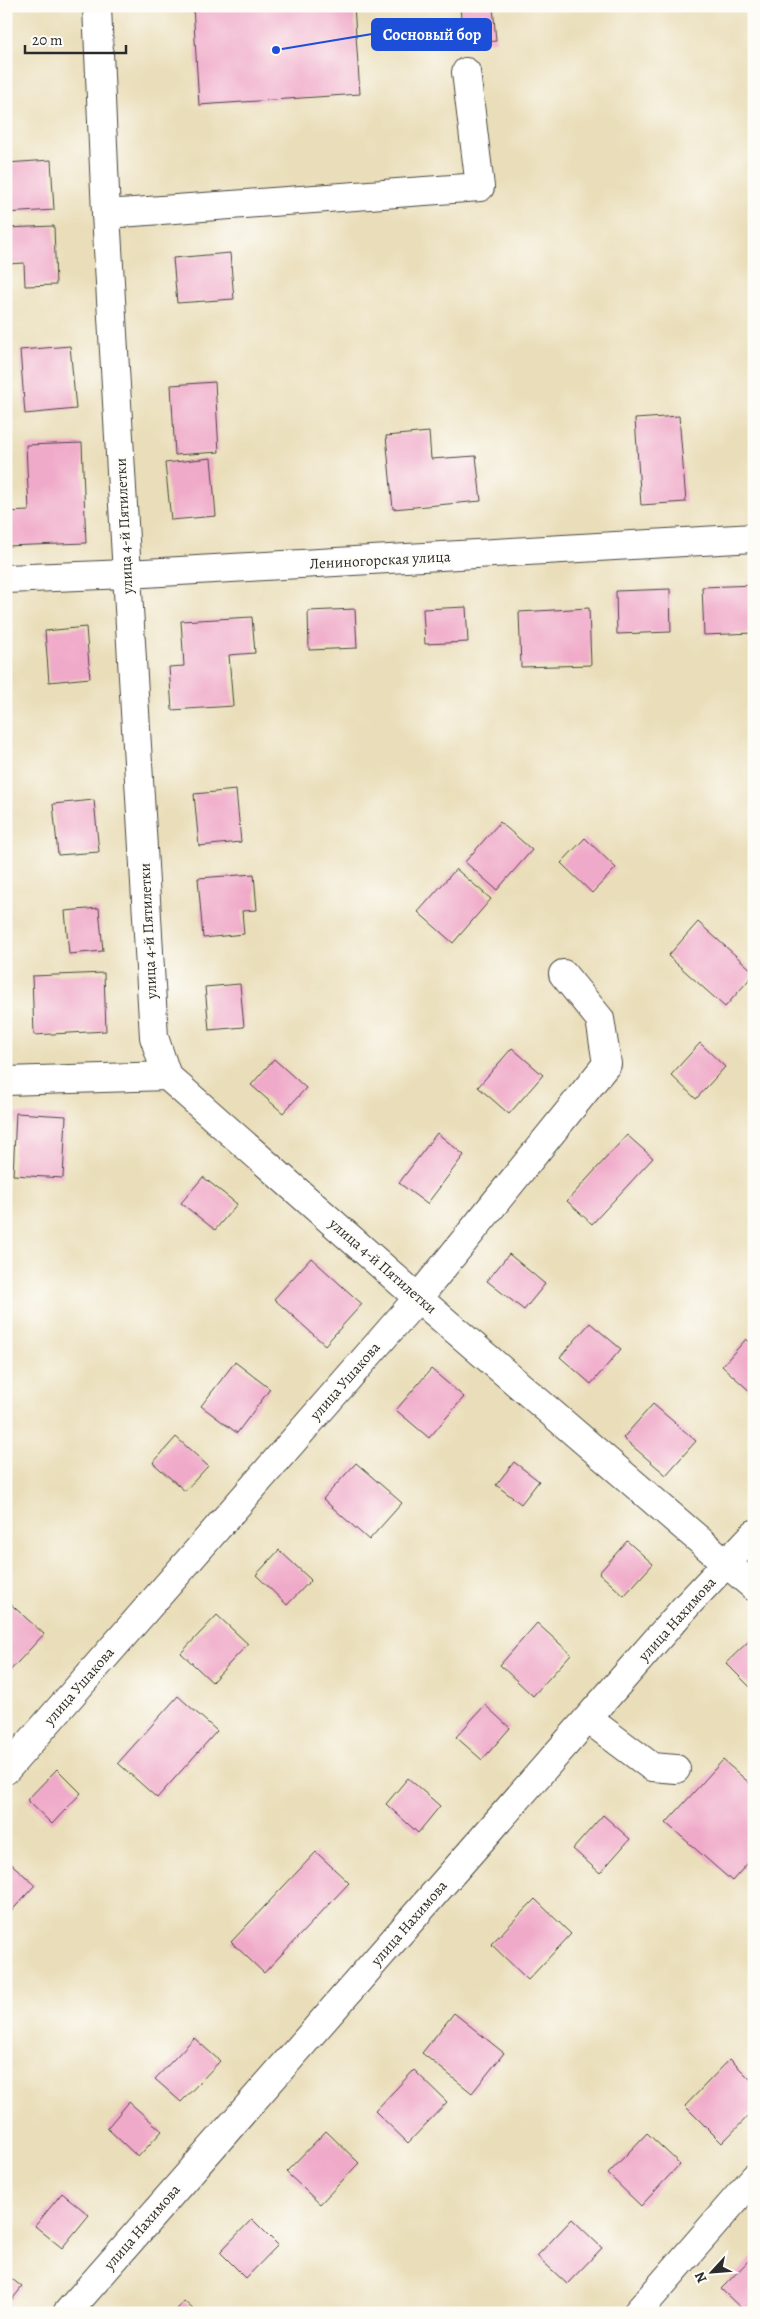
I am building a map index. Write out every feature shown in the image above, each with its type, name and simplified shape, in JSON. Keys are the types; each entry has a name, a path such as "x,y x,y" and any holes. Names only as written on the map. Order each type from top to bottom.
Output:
{"street":[{"name":"улица 4-й Пятилетки","path":"97,6 106,214 154,1037 167,1076 418,1298 754,1587"},
{"path":"106,214 480,187 466,72"},
{"name":"Лениногорская улица","path":"6,579 127,574 754,538"},
{"name":"улица Ушакова","path":"6,1770 418,1298 607,1064 600,1019 563,974"},
{"path":"6,1081 167,1076"},
{"name":"улица Нахимова","path":"67,2313 688,1604 754,1534"},
{"path":"588,1719 652,1767 676,1768"},
{"path":"636,2313 754,2178"}],"building":[{"path":"193,6 354,6 360,94 199,105"},
{"path":"460,6 493,6 496,41 463,44"},
{"path":"51,160 54,210 6,213 6,163"},
{"path":"54,226 56,285 25,286 24,263 6,264 6,228"},
{"path":"230,253 234,299 177,303 173,258"},
{"path":"70,346 76,409 25,414 20,350"},
{"path":"215,382 219,452 175,455 171,385"},
{"path":"679,416 686,502 641,505 635,419"},
{"path":"429,432 431,459 476,456 481,501 393,509 386,436"},
{"path":"82,443 86,543 6,546 6,512 29,511 26,445"},
{"path":"211,458 216,516 171,520 165,463"},
{"path":"754,585 754,633 704,635 702,587"},
{"path":"670,589 671,632 617,634 616,591"},
{"path":"466,607 468,642 425,644 423,609"},
{"path":"589,608 591,665 521,667 519,612"},
{"path":"355,609 357,648 309,650 308,611"},
{"path":"252,617 255,653 229,655 233,706 172,710 169,667 184,666 181,621"},
{"path":"86,627 90,678 49,682 45,631"},
{"path":"236,790 241,842 199,846 194,794"},
{"path":"94,800 99,852 58,855 53,804"},
{"path":"500,822 532,850 497,890 465,862"},
{"path":"585,838 616,868 592,893 561,863"},
{"path":"456,869 491,899 453,943 418,912"},
{"path":"254,874 257,910 242,911 244,934 203,938 198,878"},
{"path":"99,908 103,951 69,954 65,911"},
{"path":"698,922 754,972 725,1007 668,956"},
{"path":"104,973 106,1031 34,1035 32,976"},
{"path":"240,984 244,1027 209,1030 205,987"},
{"path":"700,1043 725,1067 696,1099 671,1075"},
{"path":"512,1048 543,1075 509,1114 478,1087"},
{"path":"274,1059 306,1088 283,1113 251,1085"},
{"path":"16,1113 66,1116 63,1178 13,1175"},
{"path":"437,1133 464,1155 427,1204 399,1183"},
{"path":"627,1135 653,1158 592,1224 567,1201"},
{"path":"203,1177 237,1204 215,1230 181,1203"},
{"path":"509,1254 545,1284 524,1310 487,1281"},
{"path":"311,1258 362,1304 325,1345 274,1299"},
{"path":"590,1323 621,1349 591,1384 560,1357"},
{"path":"746,1339 754,1345 754,1395 722,1366"},
{"path":"235,1362 270,1389 237,1433 201,1406"},
{"path":"431,1369 464,1397 429,1438 396,1410"},
{"path":"653,1404 696,1441 666,1475 623,1438"},
{"path":"176,1437 208,1466 185,1491 153,1463"},
{"path":"514,1462 539,1481 521,1504 496,1485"},
{"path":"356,1463 402,1503 369,1540 323,1499"},
{"path":"627,1541 653,1564 624,1596 599,1573"},
{"path":"279,1550 311,1580 287,1605 256,1575"},
{"path":"6,1600 44,1634 6,1675"},
{"path":"217,1615 248,1644 212,1682 181,1653"},
{"path":"537,1623 571,1654 533,1696 500,1665"},
{"path":"754,1636 754,1691 726,1663"},
{"path":"178,1696 217,1731 157,1798 118,1763"},
{"path":"485,1705 510,1728 482,1760 456,1737"},
{"path":"723,1760 754,1787 754,1856 732,1881 666,1823"},
{"path":"57,1769 81,1793 52,1824 27,1800"},
{"path":"408,1778 440,1806 418,1833 386,1804"},
{"path":"603,1815 630,1839 600,1873 573,1849"},
{"path":"316,1852 349,1883 264,1973 231,1942"},
{"path":"6,1859 35,1885 6,1917"},
{"path":"535,1899 571,1934 528,1980 491,1944"},
{"path":"454,2013 504,2053 472,2093 422,2053"},
{"path":"194,2038 220,2061 181,2102 155,2079"},
{"path":"730,2059 754,2083 754,2110 722,2143 685,2106"},
{"path":"414,2070 447,2102 408,2143 375,2111"},
{"path":"129,2102 162,2131 138,2157 107,2128"},
{"path":"326,2131 359,2163 320,2204 286,2172"},
{"path":"647,2133 680,2164 641,2206 608,2174"},
{"path":"62,2193 89,2215 62,2248 35,2226"},
{"path":"252,2219 278,2245 246,2278 220,2252"},
{"path":"572,2219 602,2248 567,2284 537,2256"},
{"path":"754,2255 754,2313 746,2313 721,2289"},
{"path":"6,2274 22,2287 6,2307"},
{"path":"184,2301 197,2313 174,2313"}],"place":[{"name":"Сосновый бор","path":"276,50"}]}
